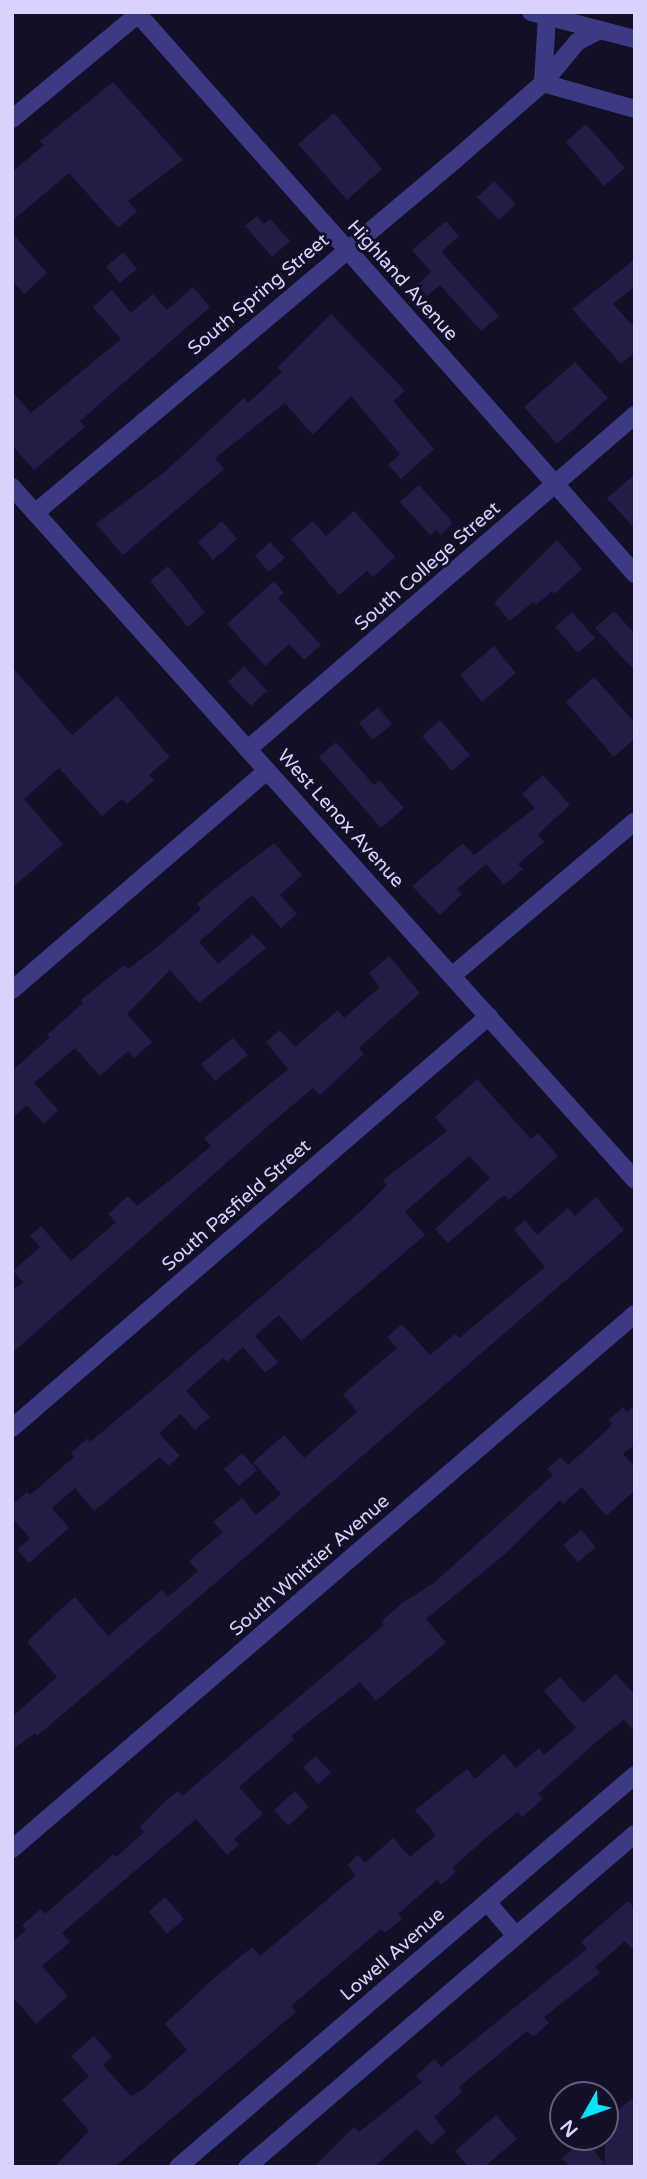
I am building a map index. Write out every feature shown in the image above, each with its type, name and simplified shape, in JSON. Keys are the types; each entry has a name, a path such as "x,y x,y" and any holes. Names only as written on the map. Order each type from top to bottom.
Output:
{"street":[{"path":"12,118 140,13"},
{"name":"Highland Avenue","path":"140,13 346,250 635,574"},
{"path":"635,39 539,14 543,83 635,109"},
{"name":"South Spring Street","path":"35,513 543,83 564,53 600,30"},
{"name":"South College Street","path":"248,749 635,415"},
{"name":"West Lenox Avenue","path":"12,487 635,1180"},
{"path":"12,990 267,771"},
{"path":"453,975 635,821"},
{"name":"South Pasfield Street","path":"12,1428 489,1016"},
{"name":"South Whittier Avenue","path":"12,1849 635,1314"},
{"name":"Lowell Avenue","path":"178,2167 635,1775"},
{"path":"247,2167 635,1834"},
{"path":"487,1902 516,1936"}],"building":[{"path":"113,82 183,160 128,201 137,211 118,228 69,173 12,221 12,172 44,145 40,141"},
{"path":"334,113 382,169 347,200 298,144"},
{"path":"586,124 625,168 604,186 566,142"},
{"path":"494,181 516,204 499,220 477,197"},
{"path":"257,216 264,224 270,219 290,241 272,257 245,226"},
{"path":"446,221 459,236 442,251 499,316 481,331 440,285 427,296 417,285 431,272 412,250"},
{"path":"12,233 47,273 24,294 12,280"},
{"path":"123,252 137,269 120,283 106,267"},
{"path":"635,259 635,286 613,304 635,328 635,352 621,364 572,309"},
{"path":"193,287 210,307 80,421 85,427 34,470 12,445 12,391 31,413 121,339 93,307 112,290 131,313 153,294 167,310"},
{"path":"331,314 405,391 393,401 434,449 401,479 388,465 400,454 351,396 313,435 285,403 215,458 224,469 123,555 96,524 167,470 244,398 248,403 282,372 278,367"},
{"path":"575,362 608,398 557,444 524,407"},
{"path":"635,474 635,529 607,498"},
{"path":"419,485 452,524 441,535 436,530 430,535 400,502"},
{"path":"354,511 395,557 373,577 367,571 339,595 291,539 313,521 326,536"},
{"path":"222,521 237,539 213,560 198,542"},
{"path":"557,540 582,569 554,594 552,591 536,605 533,602 510,621 494,603"},
{"path":"270,542 285,558 269,572 255,556"},
{"path":"168,566 205,612 188,627 150,581"},
{"path":"274,581 284,593 278,598 321,645 304,660 289,644 265,666 227,624"},
{"path":"614,611 635,634 635,671 595,628"},
{"path":"572,612 595,638 578,653 555,627"},
{"path":"494,646 516,673 482,702 460,675"},
{"path":"244,666 267,691 251,706 228,682"},
{"path":"12,667 72,735 117,696 170,757 149,775 154,780 127,804 122,799 102,816 59,768 24,799 63,844 12,888"},
{"path":"594,677 635,723 635,738 614,757 566,702"},
{"path":"378,707 392,724 373,740 359,723"},
{"path":"440,720 470,755 452,771 422,736"},
{"path":"336,742 374,785 379,780 404,808 381,828 319,757"},
{"path":"543,775 570,805 538,834 544,842 518,864 523,869 504,885 486,864 457,889 462,894 440,915 412,886 463,843 474,855 535,808 522,794"},
{"path":"274,843 302,875 280,895 297,914 281,928 252,895 199,942 218,964 253,934 266,948 199,1003 170,970 127,1014 152,1042 134,1058 128,1051 100,1076 75,1048 34,1083 58,1110 44,1124 27,1105 12,1118 12,1071 50,1037 47,1035 83,1003 81,1000 124,965 128,969 156,948 201,909 197,904 209,893"},
{"path":"389,956 420,993 359,1048 364,1054 320,1095 313,1088 275,1120 12,1353 12,1291 23,1282 13,1271 40,1247 30,1236 41,1226 71,1261 116,1222 108,1214 128,1196 137,1206 174,1177 211,1146 204,1138 288,1069 266,1042 280,1030 295,1047 338,1010 344,1018 380,987 369,973"},
{"path":"233,1038 248,1055 215,1081 201,1064"},
{"path":"477,1079 531,1139 538,1133 558,1156 509,1200 504,1195 448,1243 435,1229 490,1178 469,1156 405,1212 425,1235 301,1341 279,1315 255,1336 278,1362 265,1373 243,1347 227,1362 223,1358 186,1391 210,1417 195,1430 181,1414 159,1433 180,1456 168,1466 160,1457 94,1511 75,1488 52,1508 69,1528 29,1563 17,1550 30,1538 12,1518 12,1505 27,1492 30,1495 74,1457 71,1453 88,1438 90,1442 360,1212 387,1185 383,1180 447,1131 435,1117"},
{"path":"596,1197 624,1230 37,1736 35,1733 12,1750 12,1717 57,1677 27,1642 62,1608 75,1597 108,1636 162,1590 168,1597 198,1571 189,1561 223,1532 213,1522 242,1498 256,1515 281,1494 253,1462 284,1435 304,1458 357,1412 343,1394 397,1348 387,1337 402,1324 430,1355 455,1334 459,1338 545,1267 514,1230 525,1220 537,1235 568,1208 575,1216"},
{"path":"635,1405 635,1444 623,1454 635,1467 635,1490 606,1516 582,1487 563,1504 560,1500 506,1553 426,1619 446,1643 376,1701 360,1682 291,1736 294,1739 239,1787 263,1814 234,1839 239,1845 227,1855 196,1819 62,1933 70,1942 42,1966 68,1996 36,2024 12,1996 12,1942 26,1930 22,1925 41,1909 45,1914 114,1854 116,1857 144,1832 140,1827 163,1803 178,1791 182,1796 384,1625 381,1622 402,1603 435,1582 553,1475 547,1469 561,1457 568,1465 606,1431 612,1424 609,1420 623,1407 627,1412"},
{"path":"242,1453 257,1470 239,1486 224,1469"},
{"path":"581,1530 596,1547 578,1562 563,1545"},
{"path":"616,1674 635,1695 635,1732 624,1720 603,1736 538,1794 543,1799 522,1817 518,1812 488,1836 452,1868 456,1872 441,1885 437,1880 398,1914 402,1919 385,1933 381,1929 291,2006 296,2012 115,2167 54,2167 89,2131 62,2100 89,2076 71,2056 94,2036 112,2057 103,2065 131,2096 142,2090 187,2050 165,2024 213,1979 252,1947 260,1956 356,1875 347,1865 358,1855 365,1863 393,1838 410,1857 436,1835 415,1810 467,1769 475,1779 504,1754 516,1768 539,1748 544,1755 576,1728 544,1691 560,1677 583,1703"},
{"path":"316,1756 331,1773 318,1784 303,1767"},
{"path":"295,1791 309,1807 288,1826 274,1810"},
{"path":"165,1897 184,1919 167,1934 149,1912"},
{"path":"628,1901 635,1909 635,1952 625,1941 595,1967 600,1973 544,2017 549,2023 533,2037 527,2031 459,2087 462,2092 434,2117 446,2132 431,2145 417,2129 374,2167 314,2167 354,2127 359,2132 422,2082 416,2076 434,2059 441,2067 587,1949 581,1942"},
{"path":"635,2096 635,2167 569,2167 562,2158 571,2151 594,2151 605,2164 605,2151 619,2151 619,2109"},
{"path":"496,2115 517,2139 484,2167 468,2167 455,2151"}]}
